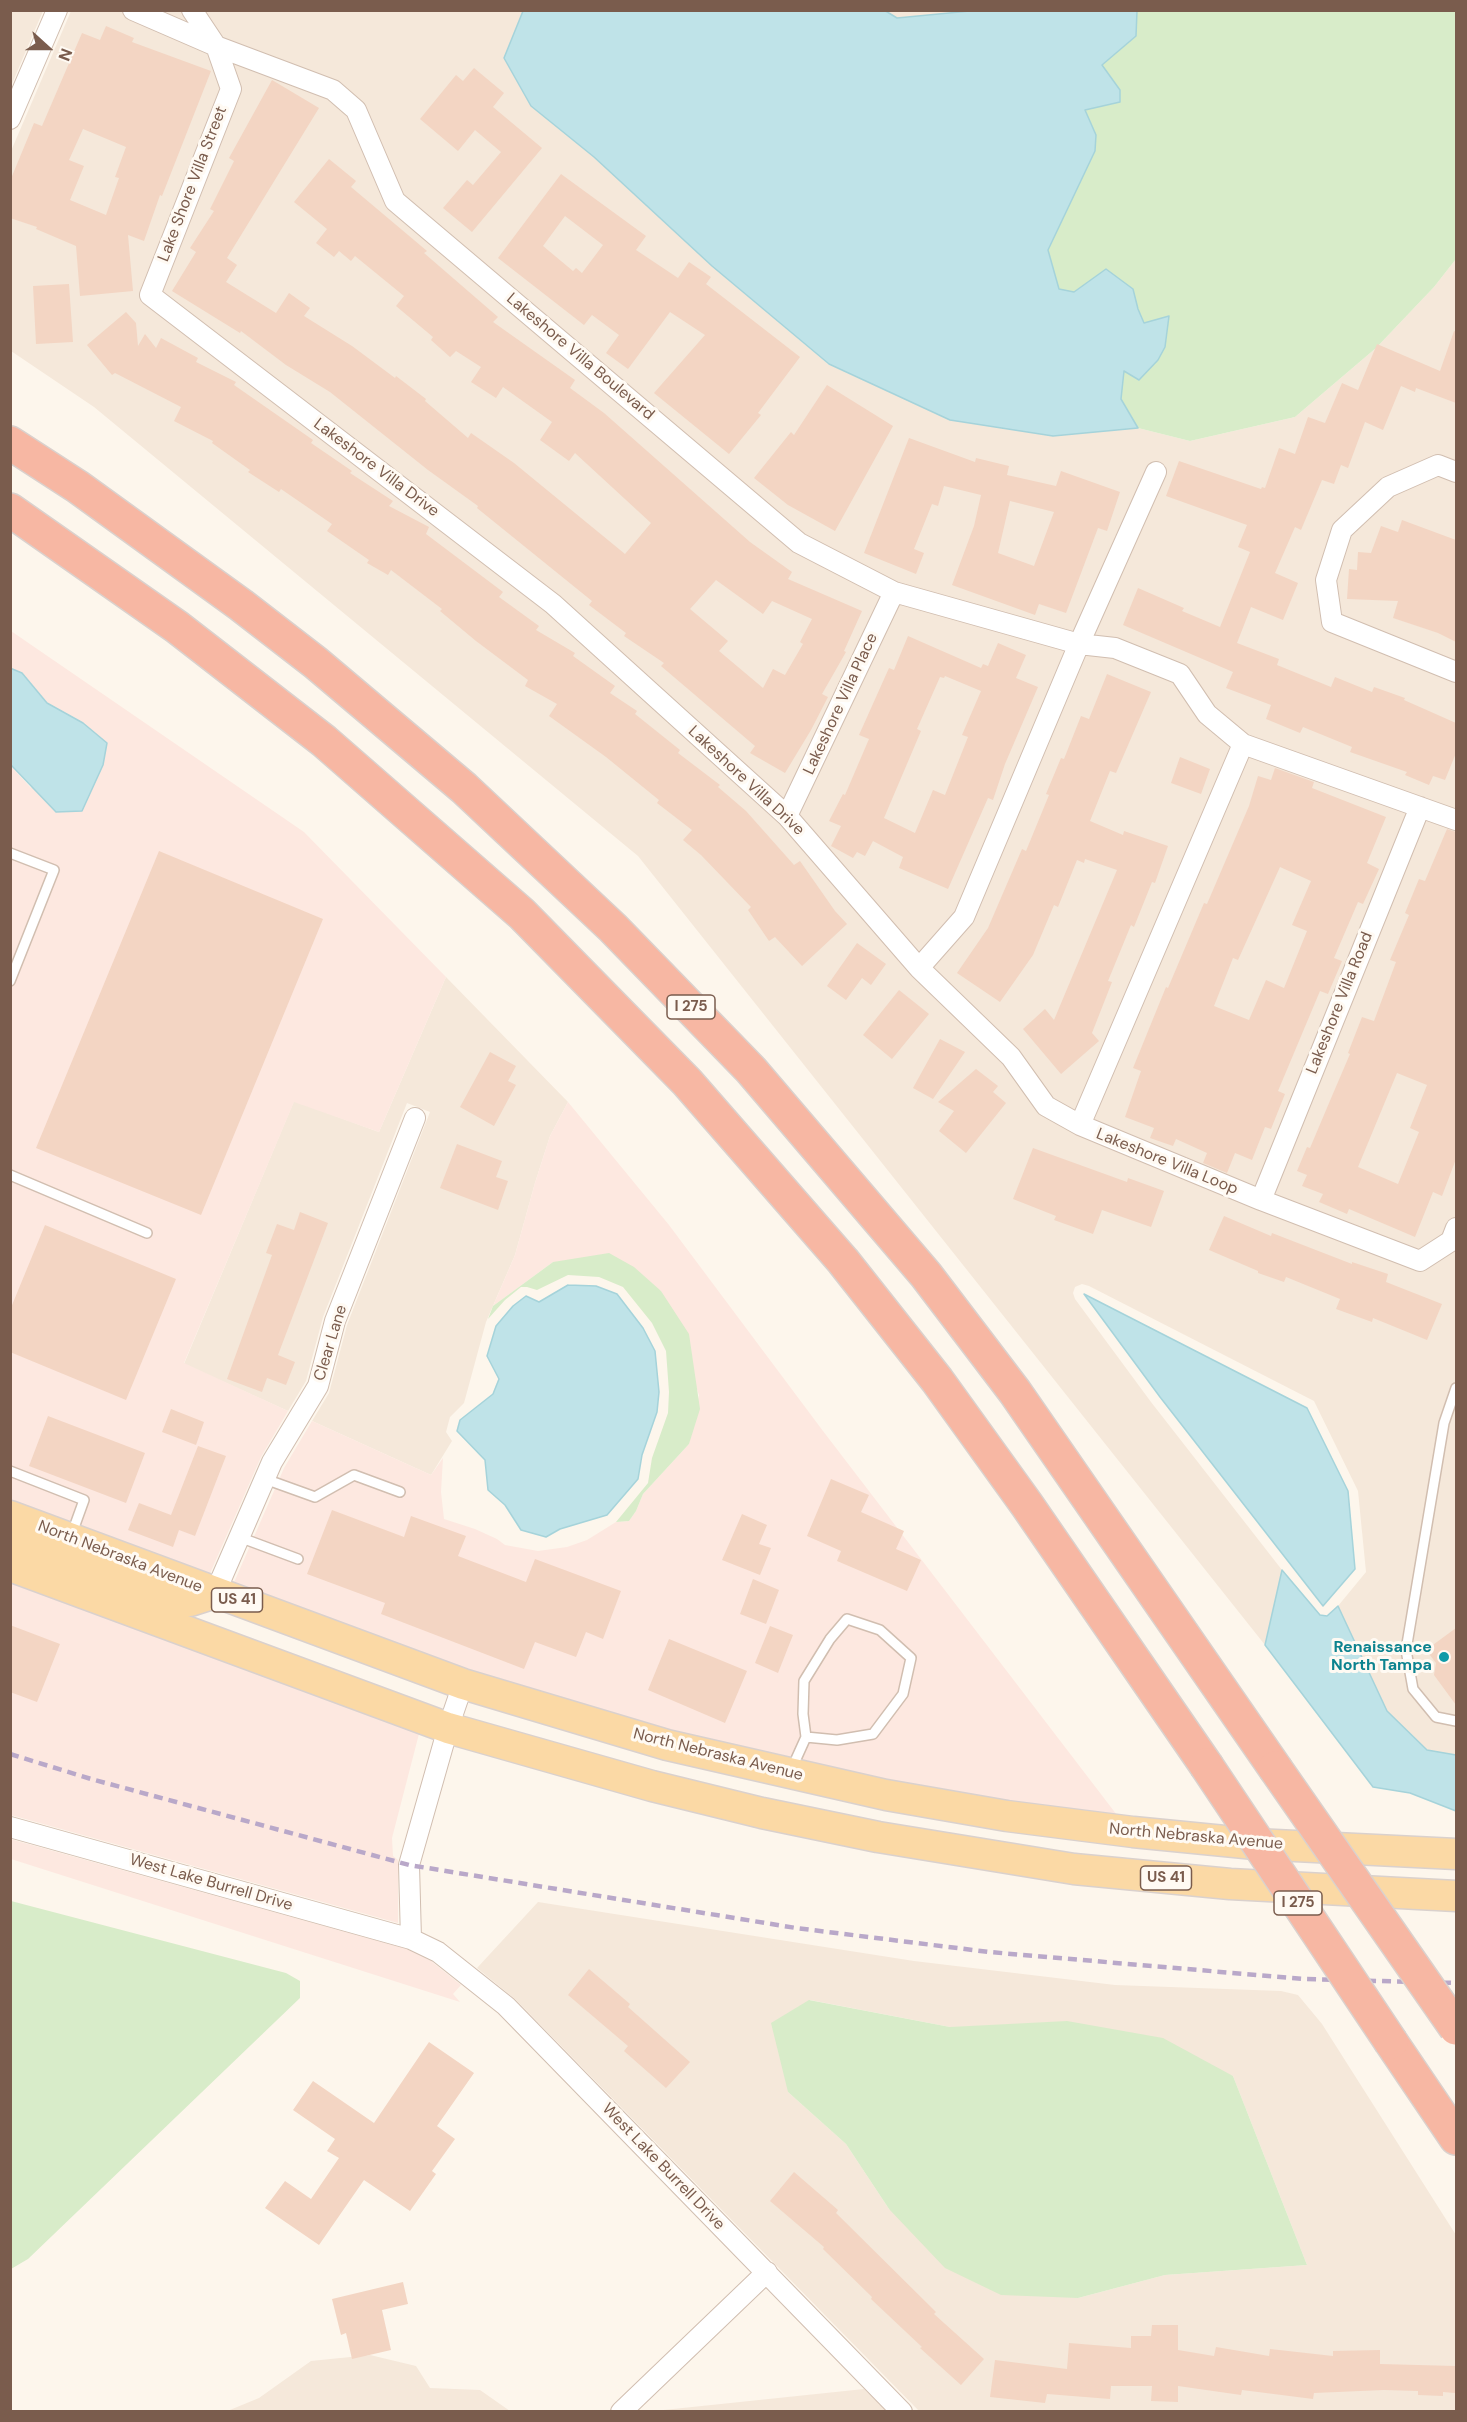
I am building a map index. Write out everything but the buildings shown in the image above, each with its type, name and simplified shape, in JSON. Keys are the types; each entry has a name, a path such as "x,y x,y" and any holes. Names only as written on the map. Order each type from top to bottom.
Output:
{"highway":[{"name":"I 275","path":"10,443 161,546 241,604 334,678 464,788 515,835 613,928 744,1061 919,1266 1009,1383 1456,2028"},
{"name":"I 275","path":"10,510 177,627 324,741 522,914 687,1082 843,1261 930,1372 1027,1505 1206,1765 1456,2138"}],"main road":[{"name":"North Nebraska Avenue","path":"10,1516 463,1684 667,1745 886,1795 1006,1816 1255,1844 1456,1854"},
{"path":"10,1548 24,1547 64,1563 175,1600 189,1601 215,1593"},
{"name":"US 41","path":"10,1566 448,1728 652,1786 751,1810 878,1837 1074,1869 1230,1884 1456,1896"}],"street":[{"path":"12,111 57,10"},
{"name":"Lakeshore Villa Boulevard","path":"133,10 216,46 333,90 356,110 395,201 799,543 894,592 1079,644"},
{"name":"Lake Shore Villa Street","path":"150,295 231,89 216,46 192,10"},
{"name":"Lakeshore Villa Drive","path":"150,295 553,604 788,816 919,968"},
{"path":"1456,472 1438,465 1388,487 1342,530 1326,580 1332,622 1456,672"},
{"path":"919,968 964,917 1079,644 1156,472"},
{"name":"Lakeshore Villa Place","path":"788,816 894,592"},
{"path":"1079,644 1115,648 1180,674 1207,714 1243,744 1456,820"},
{"path":"1080,1125 1243,744"},
{"name":"Lakeshore Villa Road","path":"1261,1200 1420,807"},
{"name":"Lakeshore Villa Loop","path":"919,968 1011,1057 1047,1106 1080,1125 1261,1200 1420,1261 1451,1241 1456,1228"},
{"name":"Clear Lane","path":"215,1593 272,1462 318,1386 335,1322 415,1118"},
{"path":"411,1939 410,1865 448,1728 463,1684"},
{"name":"West Lake Burrell Drive","path":"10,1827 411,1939 438,1952 506,2006 902,2412"},
{"path":"621,2412 766,2272"}],"lane":[{"path":"10,853 54,870 10,981"},
{"path":"10,1175 147,1233"},
{"path":"1456,1388 1444,1423 1406,1650 1413,1689 1436,1717 1456,1721"},
{"path":"10,1470 84,1500 70,1538"},
{"path":"265,1479 315,1497 354,1475 400,1492"},
{"path":"239,1537 298,1559"},
{"path":"790,1773 806,1737 803,1714 804,1681 830,1639 847,1619 880,1630 911,1658 903,1694 873,1734 837,1740 806,1737"}],"shaded area":[{"path":"10,11 43,11 11,86"},
{"path":"71,11 523,11 504,58 531,106 594,157 712,266 828,364 950,420 1053,436 1138,428 1190,441 1295,417 1376,348 1434,287 1456,259 1456,1755 1427,1750 1387,1711 1338,1606 1366,1572 1358,1491 1314,1401 1089,1286 1082,1284 1075,1287 1073,1293 1075,1299 1151,1402 1282,1570 1265,1645 638,856 94,407 11,351 11,151"},
{"path":"884,11 980,11 897,18"},
{"path":"11,631 304,832 446,977 379,1132 294,1102 184,1363 288,1411 261,1457 208,1578 11,1504 10,765 31,788 83,723 47,703 22,673 11,668"},
{"path":"446,977 568,1102 550,1136 515,1255 486,1322 464,1403 450,1417 446,1432 452,1441 431,1475 312,1421 329,1393 347,1325 430,1112 407,1103 323,1317 306,1381 288,1411 184,1364 294,1101 379,1132"},
{"path":"568,1102 669,1225 823,1431 1120,1819 888,1784 669,1734 557,1701 232,1587 284,1468 312,1421 431,1475 443,1458 441,1492 444,1519 475,1529 505,1545 538,1551 567,1547 587,1540 616,1522 629,1521 643,1494 689,1444 699,1395 661,1291 553,1262 493,1306 515,1255 550,1136"},
{"path":"10,1578 420,1730 392,1838 393,1856 398,1860 398,1923 11,1815"},
{"path":"10,1839 407,1949 431,1961 461,1985 453,1994 460,2002 11,1859"},
{"path":"538,1902 914,1961 1115,1985 1281,1991 1298,1995 1322,2024 1456,2235 1456,2411 919,2411 515,1999 477,1968","holes":["810,2000 950,2027 1233,2076 1307,2265 1165,2275 1078,2298 889,2209 846,2144 788,2092"]},
{"path":"370,2355 416,2366 430,2388 480,2390 510,2411 225,2412 259,2398 311,2361"},
{"path":"864,2389 886,2411 654,2411"}],"green space":[{"path":"1337,10 1341,12 1342,10 1456,11 1456,259 1434,287 1376,348 1295,417 1190,441 1138,428 1121,399 1124,370 1169,316 1144,323 1133,289 1074,292 1059,289 1048,250 1095,151 1096,135 1085,110 1120,90 1102,65 1136,36 1137,11"},
{"path":"609,1253 634,1267 661,1291 689,1334 700,1409 689,1444 643,1494 629,1521 616,1522 648,1483 652,1458 668,1413 666,1351 652,1323 623,1287 599,1277 568,1275 537,1290 521,1287 505,1300 488,1319 493,1306 553,1262"},
{"path":"11,1901 286,1973 300,1981 300,1998 28,2259 11,2269"},
{"path":"809,2000 950,2027 1067,2021 1163,2038 1233,2076 1307,2265 1165,2275 1078,2298 1001,2295 945,2268 889,2209 846,2144 788,2092 771,2023"}],"water":[{"path":"884,10 897,18 980,10 1137,11 1136,36 1102,65 1120,90 1120,102 1085,110 1096,135 1095,151 1048,250 1059,289 1074,292 1106,269 1133,289 1144,323 1169,316 1165,347 1158,360 1139,380 1124,371 1121,399 1138,428 1053,436 950,420 829,364 712,266 594,157 531,106 504,58 523,11"},
{"path":"10,668 22,673 47,703 83,723 107,743 103,765 82,811 56,812 11,765"},
{"path":"568,1285 596,1286 617,1294 643,1328 655,1351 659,1392 657,1412 642,1455 638,1479 607,1515 560,1529 546,1537 521,1530 505,1505 488,1490 485,1460 457,1431 460,1420 493,1394 499,1379 487,1356 496,1326 513,1306 526,1296 539,1302"},
{"path":"1084,1294 1307,1408 1348,1491 1355,1569 1323,1606 1160,1397"},
{"path":"1282,1570 1320,1615 1327,1616 1338,1606 1387,1711 1427,1750 1456,1755 1456,1811 1410,1793 1373,1787 1265,1645"}],"railway":[{"path":"10,1754 91,1779 409,1865 796,1928 989,1952 1303,1979 1456,1983"}],"place":[{"name":"Renaissance North Tampa","path":"1444,1657"}]}
